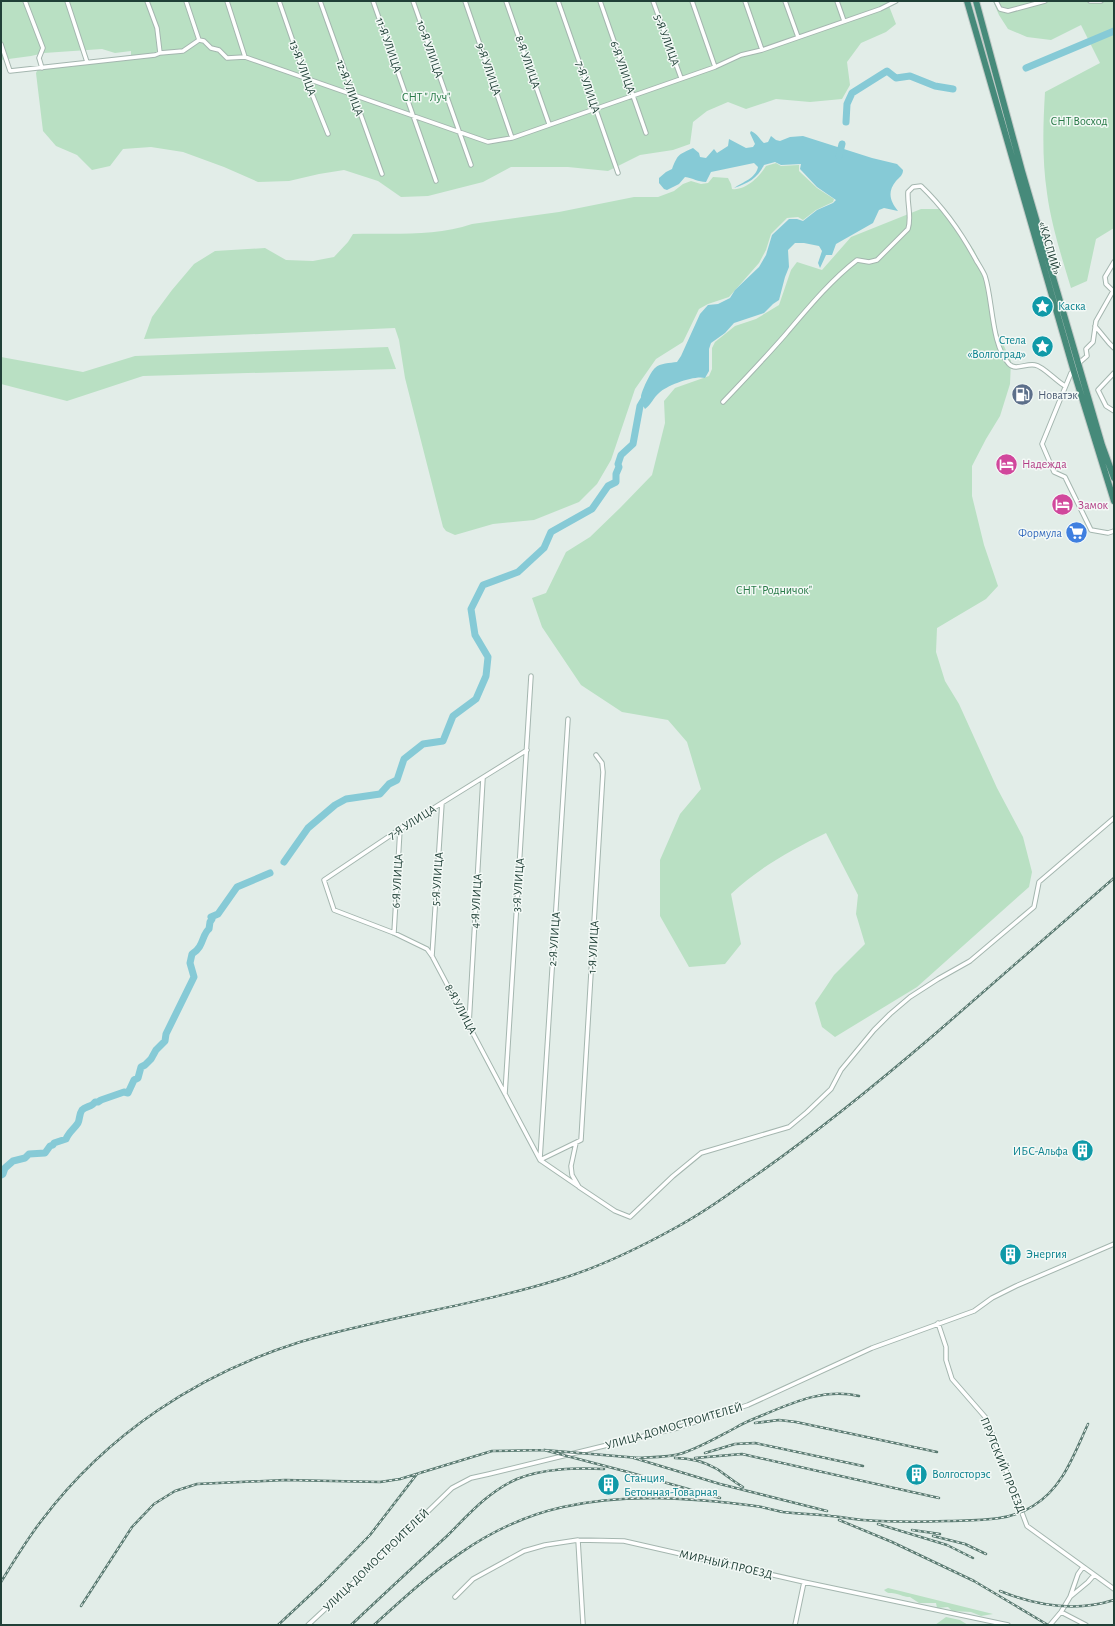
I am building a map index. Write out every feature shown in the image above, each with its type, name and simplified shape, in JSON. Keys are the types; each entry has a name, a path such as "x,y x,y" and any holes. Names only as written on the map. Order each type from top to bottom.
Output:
{"highway":[{"name":"«КАСПИЙ»","path":"967,1 1072,370 1114,501"},
{"name":"«КАСПИЙ»","path":"976,1 1022,171 1102,445 1114,478"}],"street":[{"path":"25,1 42,48 39,58 42,68"},
{"path":"67,1 87,62"},
{"path":"147,1 157,28 160,53"},
{"path":"186,1 199,40"},
{"path":"227,1 245,57"},
{"name":"13-Я УЛИЦА","path":"279,1 306,79 328,134"},
{"name":"12-Я УЛИЦА","path":"320,1 352,94 382,174"},
{"name":"11-Я УЛИЦА","path":"373,1 436,181"},
{"name":"10-Я УЛИЦА","path":"413,1 471,165"},
{"name":"9-Я УЛИЦА","path":"465,1 512,138"},
{"name":"8-Я УЛИЦА","path":"506,1 549,124"},
{"name":"7-Я УЛИЦА","path":"558,1 618,173"},
{"name":"6-Я УЛИЦА","path":"600,1 646,133"},
{"name":"5-Я УЛИЦА","path":"653,1 681,78"},
{"path":"692,1 715,67"},
{"path":"745,1 762,50"},
{"path":"785,1 798,37"},
{"path":"837,1 844,21"},
{"path":"199,40 204,41 211,48 219,50 227,58 245,57 488,142 512,138 715,67 741,55 762,50 880,9 885,3 896,1"},
{"path":"996,1 1000,9 1008,11 1045,1"},
{"path":"1026,1 1027,6"},
{"path":"1090,1 1101,1"},
{"path":"1,44 10,71 183,51 199,40"},
{"path":"724,402 772,350 820,294 846,268 857,260 870,262 877,260 908,229 910,223 907,201 908,192 912,187 921,186 966,242 985,276 990,310 998,342 1010,365 1016,368 1028,364 1040,366 1053,378 1065,386"},
{"path":"1079,362 1087,356 1086,349 1092,342 1095,325 1114,291 1106,284 1105,278 1114,262"},
{"path":"1095,325 1114,348"},
{"path":"1072,370 1042,444 1054,472 1065,477 1071,486 1091,530 1108,533 1114,532"},
{"path":"1114,373 1098,390 1106,406 1114,411"},
{"name":"3-Я УЛИЦА","path":"505,1094 531,676"},
{"name":"2-Я УЛИЦА","path":"540,1160 568,719"},
{"name":"7-Я УЛИЦА","path":"334,910 324,880 400,829 527,750"},
{"name":"1-Я УЛИЦА","path":"576,1143 581,1140 603,772 602,763 596,755"},
{"name":"4-Я УЛИЦА","path":"469,1024 483,778"},
{"name":"5-Я УЛИЦА","path":"432,956 442,803"},
{"path":"540,1160 615,1211 630,1217 673,1176 701,1153 788,1127 807,1112 831,1089 841,1070 874,1030 890,1014 910,997 970,961 1034,907 1039,882 1114,818"},
{"name":"6-Я УЛИЦА","path":"394,933 400,829"},
{"name":"8-Я УЛИЦА","path":"334,910 394,933 427,949 469,1024 540,1160"},
{"path":"540,1160 576,1143"},
{"path":"576,1143 570,1166 572,1174 579,1187"},
{"name":"УЛИЦА ДОМОСТРОИТЕЛЕЙ","path":"308,1625 452,1488 460,1483 489,1474 677,1428 748,1405 872,1348 974,1311 992,1298 1016,1286 1114,1244"},
{"name":"ПРУТСКИЙ ПРОЕЗД","path":"938,1323 946,1347 946,1360 952,1379 986,1418 1027,1526 1114,1589"},
{"path":"578,1540 584,1624"},
{"name":"МИРНЫЙ ПРОЕЗД","path":"455,1597 473,1579 524,1551 545,1545 578,1540 624,1541 804,1582 1008,1625"},
{"path":"1050,1625 1061,1612 1070,1597 1078,1574 1083,1567"},
{"path":"1070,1597 1094,1575"},
{"path":"795,1625 804,1582"},
{"path":"1061,1612 1086,1625"}],"green space":[{"name":"СНТ \" Луч\"","path":"1,1 887,1 896,24 886,32 861,43 847,62 850,85 842,99 810,102 776,99 746,109 728,102 707,111 693,122 690,144 673,150 640,155 608,171 568,167 511,167 483,182 428,196 401,197 378,181 344,170 289,181 258,182 224,167 183,152 151,147 123,149 110,166 92,170 77,155 56,146 43,131 36,73 38,69 54,66 70,67 131,55 131,51 115,53 102,49 44,53 1,60"},
{"name":"СНТ Восход","path":"993,1 1114,1 1114,228 1096,239 1087,281 1071,288 1054,229 1047,193 1043,142 1045,92 1100,63 1081,25 1051,40 1027,37 1008,29 999,15"},
{"path":"776,163 781,166 799,165 799,171 817,188 834,199 833,202 816,210 803,220 798,217 787,218 771,234 766,250 759,263 729,297 708,304 699,309 683,342 656,359 635,389 611,460 597,484 579,502 534,520 493,524 455,535 446,531 443,527 405,378 399,340 395,328 144,339 152,317 172,290 194,264 215,251 265,248 286,260 313,261 334,257 348,242 353,234 428,233 472,224 559,212 634,197 658,197 674,191 683,184 691,181 701,184 708,183 713,177 728,178 732,189 737,189 742,188 752,182 766,166"},
{"name":"СНТ \"Родничок\"","path":"921,209 944,209 974,250 987,276 997,331 1011,361 1010,384 1000,416 972,466 972,496 984,545 998,586 986,599 937,628 936,652 945,681 959,704 997,788 1023,837 1032,872 1029,887 917,987 835,1037 822,1027 815,1003 834,975 865,944 856,914 858,895 826,833 800,846 765,867 731,894 741,944 725,964 689,967 660,916 660,860 680,814 701,789 687,742 668,720 622,712 581,685 542,627 532,598 546,593 566,552 590,537 652,475 665,423 664,401 675,388 709,376 712,369 712,348 715,342 735,326 756,319 779,305 791,270 797,262 822,270 851,237"},
{"path":"388,347 396,369 143,376 67,401 1,384 1,357 83,372 135,356"},
{"path":"888,1588 993,1614 981,1616 971,1612 952,1611 948,1607 937,1608 936,1603 919,1603 910,1597 889,1593 884,1590"},
{"path":"946,1617 960,1620 968,1625 935,1625"}],"water":[{"path":"751,131 764,143 768,142 771,136 780,141 790,137 803,136 872,158 897,164 903,172 891,189 891,200 898,211 884,208 879,210 873,223 836,244 832,255 826,255 820,268 818,263 822,251 819,246 795,243 788,250 789,267 779,300 764,313 734,323 725,333 711,343 709,349 709,371 705,378 700,377 688,379 668,387 657,395 645,409 641,401 641,394 651,373 660,365 677,362 700,314 708,305 718,304 730,298 735,290 759,267 766,255 772,235 789,219 803,221 817,210 833,203 836,200 817,187 800,169 801,164 781,165 775,162 764,165 752,180 734,188 755,174 758,167 754,163 711,172 706,182 685,177 679,184 667,190 664,189 659,183 659,178 672,169 679,156 693,148 699,153 700,157 706,158 714,149 717,153 728,146 729,139 746,148 753,147 755,144 750,133"}],"waterway":[{"path":"1026,68 1114,31"},
{"path":"846,122 847,104 852,93 887,71 896,78 910,76 935,86 953,89"},
{"path":"839,156 842,144"},
{"path":"284,862 308,828 335,805 346,799 380,794 389,784 397,780 404,759 423,744 443,741 453,716 476,699 486,676 488,657 475,635 471,609 483,585 518,572 544,548 551,532 592,509 608,486 616,482 616,474 621,455 633,444 640,406 647,394"},
{"path":"1,1175 3,1174 5,1168 13,1161 25,1158 29,1154 45,1153 54,1143 66,1139 78,1123 82,1110 95,1102 124,1092 128,1093 134,1080 138,1078 141,1067 151,1059 156,1050 165,1041 166,1034 194,977 190,963 192,954 199,948 205,934 209,929 212,919 211,917 218,914 237,887 270,873"}],"railway":[{"path":"1,1582 26,1542 42,1520 95,1460 125,1434 157,1411 226,1371 262,1355 332,1333 493,1297 572,1275 632,1251 701,1213 793,1149 865,1093 1114,878"},
{"path":"827,1511 720,1484 634,1458 665,1457 690,1451 748,1421 798,1401 822,1395 834,1394 859,1396"},
{"path":"755,1423 779,1420 796,1422 937,1452"},
{"path":"374,1625 438,1569 484,1538 509,1525 535,1515 563,1507 586,1503 634,1498 683,1499 755,1506 789,1513 825,1515 863,1520 926,1522 980,1520 1002,1518 1013,1515 1033,1506 1052,1490 1066,1470 1088,1424"},
{"path":"705,1453 735,1444 755,1443 863,1466"},
{"path":"639,1458 544,1450 720,1498"},
{"path":"81,1606 132,1527 154,1504 175,1491 197,1484 285,1480 380,1482 400,1479 492,1451 544,1450"},
{"path":"695,1458 742,1454 939,1498"},
{"path":"675,1458 707,1464 743,1487"},
{"path":"351,1625 447,1536 479,1504 497,1490 527,1475 571,1469 604,1469"},
{"path":"278,1625 323,1583 370,1535 417,1474"},
{"path":"839,1520 892,1542 974,1581 1048,1625"},
{"path":"878,1524 947,1545 973,1558"},
{"path":"912,1530 940,1534"},
{"path":"933,1536 965,1544 986,1554"},
{"path":"1000,1591 1042,1604 1057,1606 1085,1606 1114,1600"}],"place":[{"name":"Каска","path":"1042,306"},
{"name":"Стела «Волгоград»","path":"1042,347"},
{"name":"Новатэк","path":"1023,395"},
{"name":"Надежда","path":"1006,464"},
{"name":"Замок","path":"1063,505"},
{"name":"Формула","path":"1077,533"},
{"name":"ИБС-Альфа","path":"1083,1151"},
{"name":"Энергия","path":"1011,1254"},
{"name":"Волгосторэс","path":"916,1474"},
{"name":"Станция Бетонная-Товарная","path":"609,1485"}]}
